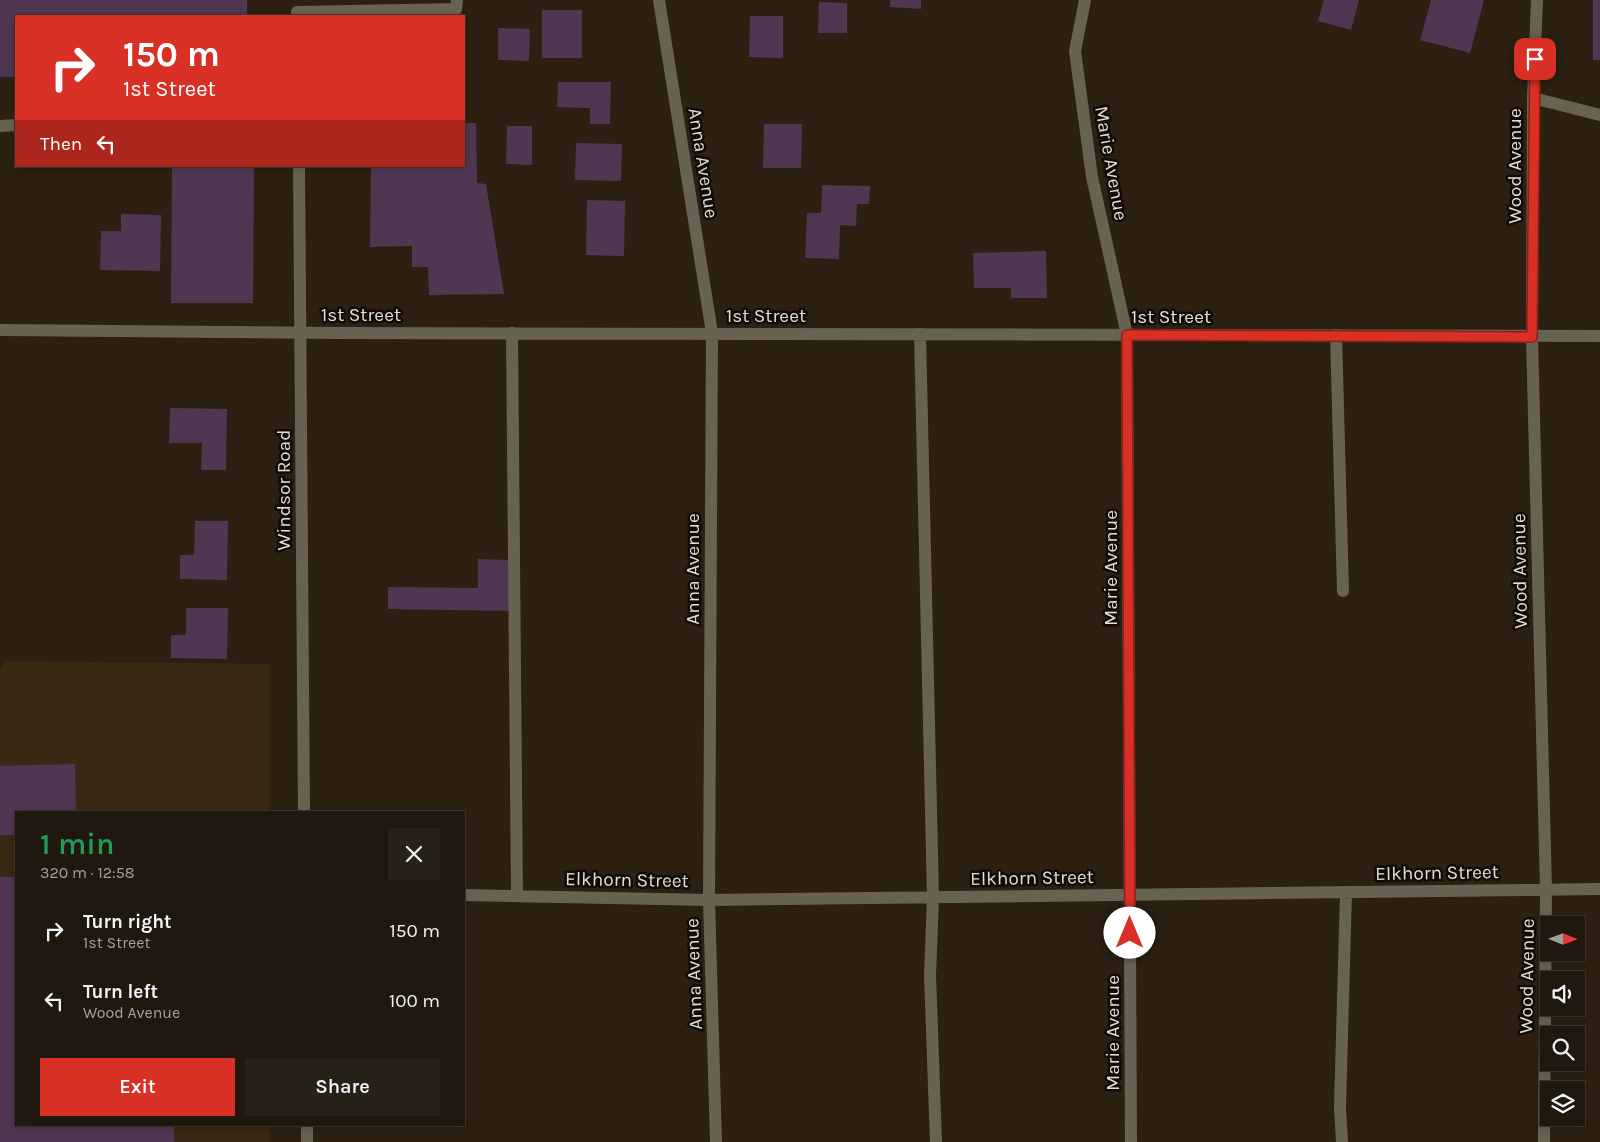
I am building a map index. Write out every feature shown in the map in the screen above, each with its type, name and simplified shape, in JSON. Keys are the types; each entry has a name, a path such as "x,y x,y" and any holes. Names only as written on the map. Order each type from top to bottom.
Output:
{"street":[{"path":"297,9 456,9 457,0"},
{"name":"Anna Avenue","path":"659,0 712,333 709,900 716,1142"},
{"name":"Marie Avenue","path":"1085,0 1075,51 1092,177 1127,335 1131,1142"},
{"name":"Wood Avenue","path":"1537,0 1534,98 1532,337 1546,890 1544,1142"},
{"path":"1534,98 1600,115"},
{"path":"0,126 15,125"},
{"name":"Windsor Road","path":"298,167 304,811"},
{"name":"1st Street","path":"2,333 1600,336"},
{"path":"512,333 517,896"},
{"path":"920,334 933,897 930,975 936,1142"},
{"path":"1336,335 1343,591"},
{"name":"Elkhorn Street","path":"465,895 709,900 1600,889"},
{"path":"1342,1142 1340,1108 1346,892"},
{"path":"307,1126 307,1142"}],"shaded area":[{"path":"5,661 269,664 269,811 15,811 15,1126 270,1126 270,1142 0,1142 0,668"}],"building":[{"path":"0,0 247,0 247,15 15,15 15,77 0,77"},
{"path":"890,0 921,0 921,9 890,7"},
{"path":"1324,0 1359,0 1351,30 1318,21"},
{"path":"1431,0 1484,0 1470,53 1420,40"},
{"path":"1593,0 1600,0 1600,60 1593,60"},
{"path":"819,2 847,3 847,33 818,33"},
{"path":"542,10 582,10 582,58 542,58"},
{"path":"750,16 783,16 783,58 749,57"},
{"path":"498,28 530,29 529,61 498,60"},
{"path":"558,82 611,82 610,124 590,124 590,108 557,107"},
{"path":"465,123 476,123 477,183 486,184 504,294 429,295 428,267 412,267 412,246 370,247 371,167 465,167"},
{"path":"764,124 802,124 801,168 763,168"},
{"path":"507,126 532,126 532,165 506,164"},
{"path":"576,143 622,144 621,181 575,180"},
{"path":"172,167 254,167 253,303 171,303"},
{"path":"822,185 870,186 869,204 857,204 856,226 840,225 839,259 805,258 807,213 821,213"},
{"path":"587,200 625,201 624,256 586,255"},
{"path":"121,214 161,215 160,271 100,270 101,231 121,231"},
{"path":"1046,251 1047,298 1011,298 1011,288 974,288 973,253"},
{"path":"170,408 227,409 226,470 201,470 202,443 169,443"},
{"path":"195,521 228,521 227,580 180,579 180,555 194,555"},
{"path":"478,559 511,560 510,611 388,609 388,587 478,588"},
{"path":"186,608 228,608 227,659 171,658 171,635 186,635"},
{"path":"75,764 76,811 15,811 15,835 0,835 0,766"},
{"path":"0,877 15,877 15,1126 174,1126 174,1142 0,1142"}],"route":[{"path":"1130,933 1127,335 1532,337 1535,59"}]}
